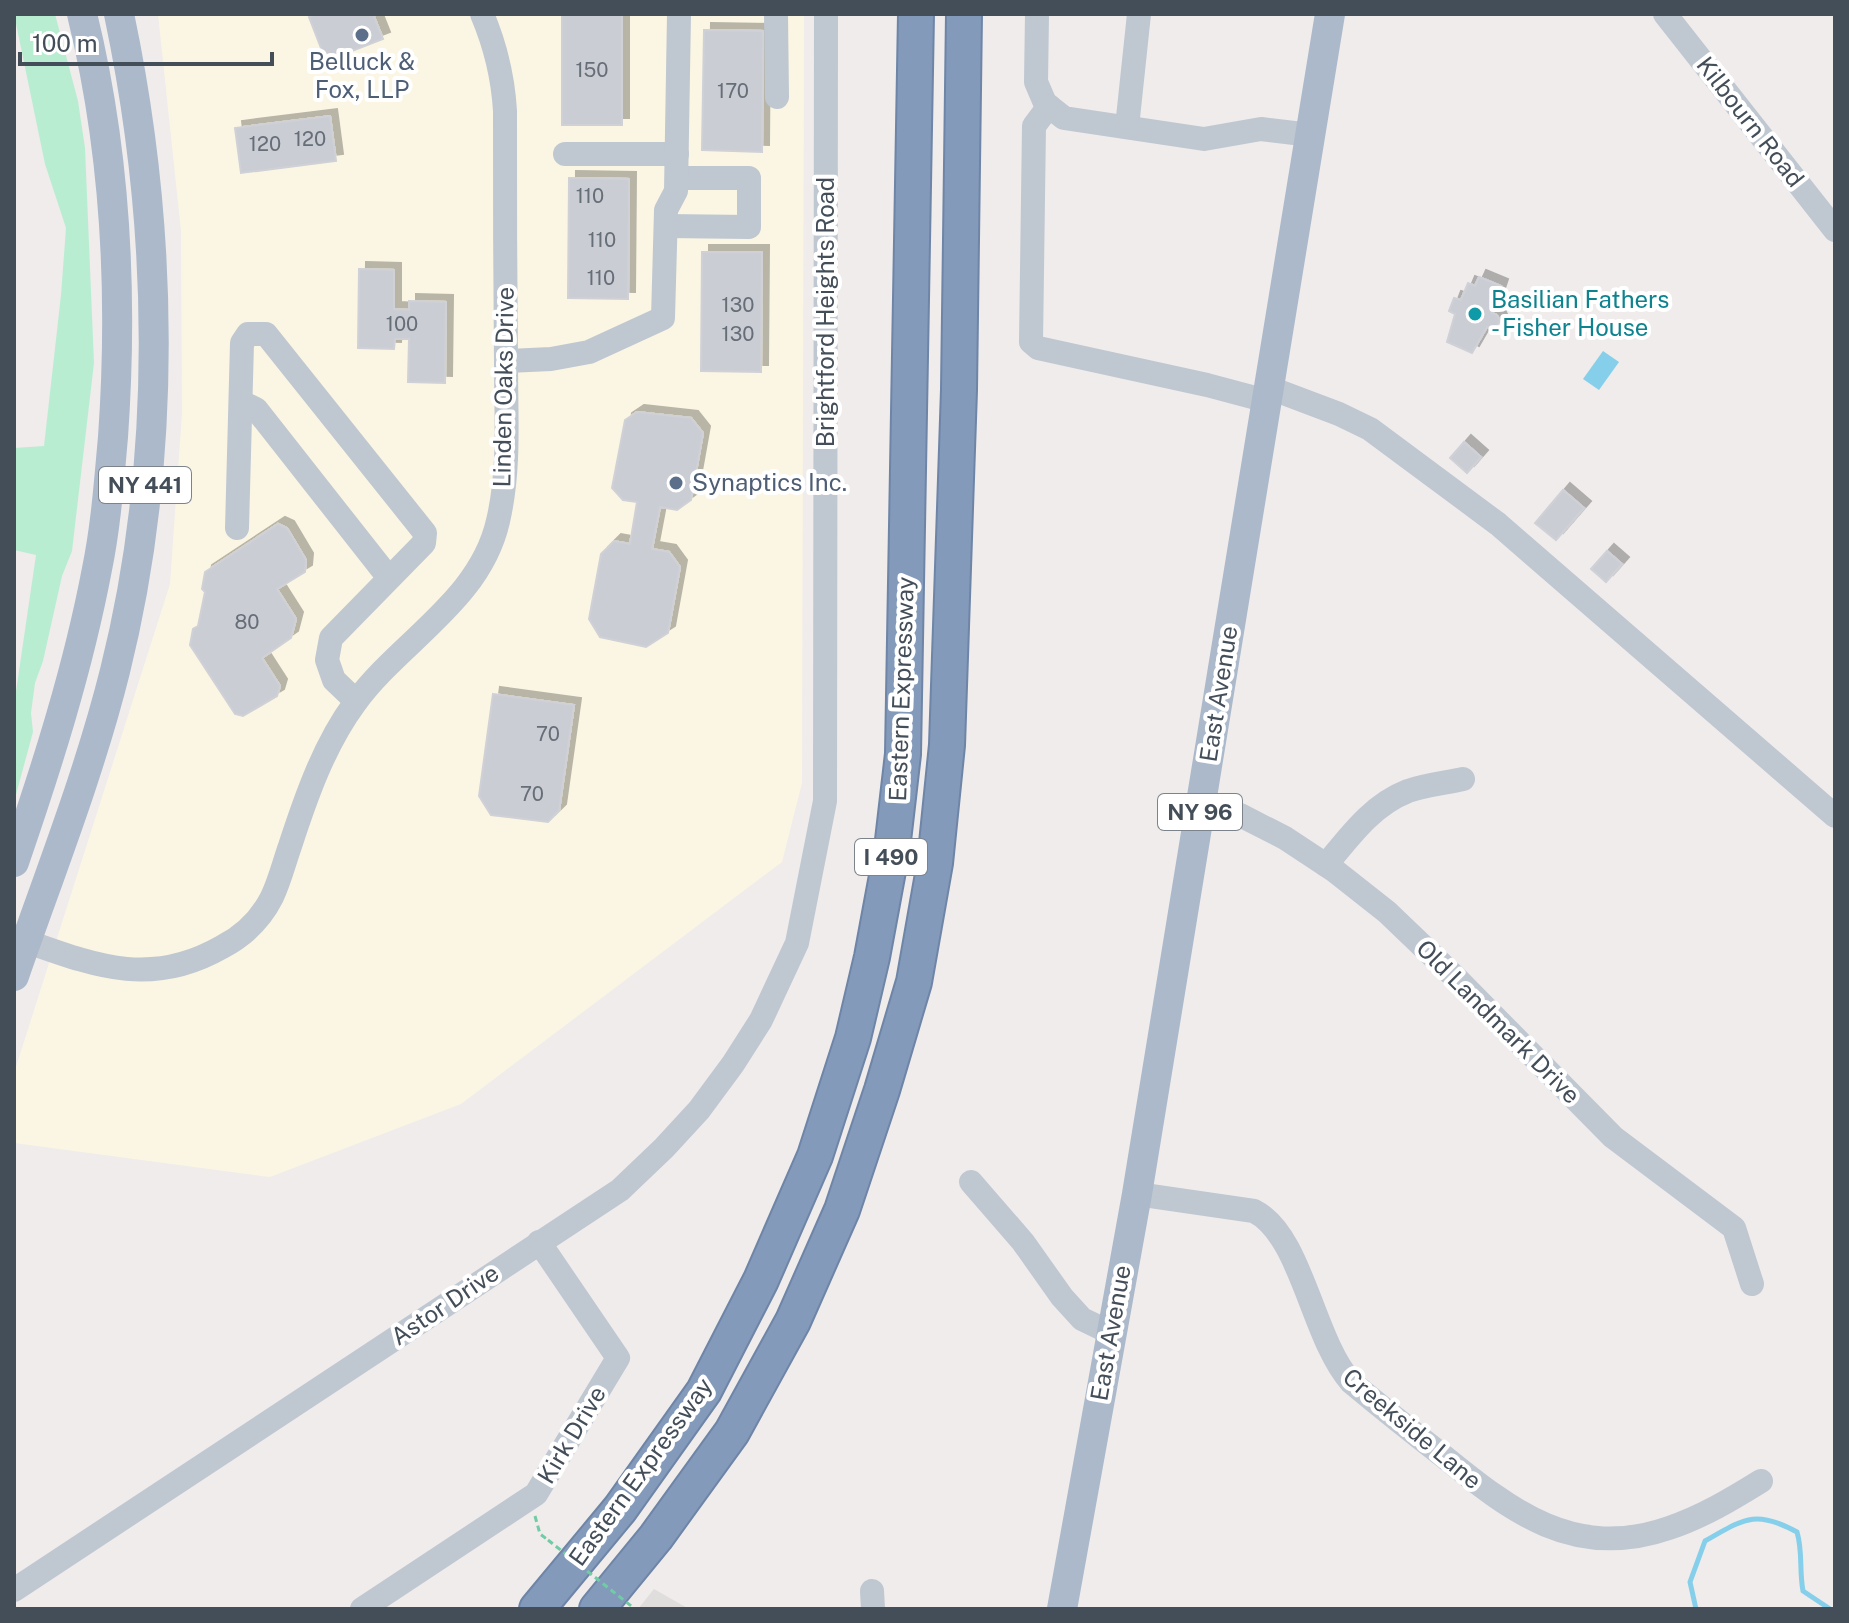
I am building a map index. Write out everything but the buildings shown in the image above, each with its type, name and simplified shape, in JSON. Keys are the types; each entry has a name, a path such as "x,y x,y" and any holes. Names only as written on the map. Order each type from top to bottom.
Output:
{"highway":[{"name":"Eastern Expressway","path":"537,1609 620,1509 704,1391 761,1280 815,1156 853,1038 892,849 903,754 916,14"},
{"name":"Eastern Expressway","path":"597,1609 656,1537 732,1432 793,1321 842,1210 914,982 935,863 947,745 959,390 964,14"}],"main road":[{"name":"NY 441","path":"14,862 70,686 97,570 110,478 118,325 113,188 93,59 82,14"},
{"name":"NY 441","path":"14,976 20,939 97,737 116,668 139,540 148,459 153,284 147,194 130,65 119,14"},
{"name":"East Avenue","path":"1062,1609 1137,1194 1330,14"}],"street":[{"name":"Linden Oaks Drive","path":"20,939 105,966 135,971 183,964 207,956 235,940 255,923 271,898 314,778 356,701 452,603 473,579 488,551 498,524 505,470 503,75 482,14"},
{"path":"506,361 551,359 589,352 663,318 666,210 676,191 679,14"},
{"path":"776,14 777,97"},
{"name":"Brightford Heights Road","path":"797,943 825,801 826,14"},
{"path":"1037,14 1036,82 1049,106 1064,118 1204,139 1261,129 1311,135"},
{"path":"1127,127 1139,14"},
{"name":"Kilbourn Road","path":"1665,14 1835,230"},
{"path":"1049,106 1034,126 1031,342 1038,348 1207,385 1268,395 1339,414 1370,429 1498,524 1835,816"},
{"path":"565,154 677,166 749,178 749,227 666,226"},
{"path":"237,528 242,343 248,334 266,334 425,533 424,543 331,638 327,660 334,680 356,701"},
{"path":"241,402 256,409 389,578"},
{"path":"1326,865 1356,828 1382,804 1410,790 1463,779"},
{"name":"Old Landmark Drive","path":"1202,801 1240,815 1285,838 1387,912 1613,1137 1734,1228 1752,1284"},
{"name":"Astor Drive","path":"14,1590 620,1190 699,1110 733,1064 761,1020 797,943"},
{"path":"971,1182 1023,1242 1062,1297 1082,1319 1111,1333"},
{"name":"Creekside Lane","path":"1137,1194 1254,1211 1270,1220 1288,1247 1325,1342 1340,1370 1489,1494 1536,1522 1578,1535 1608,1538 1647,1534 1690,1520 1761,1481"},
{"name":"Kirk Drive","path":"362,1609 536,1494 618,1358 539,1242"}],"path":[{"path":"530,1498 540,1534 635,1609"}],"shaded area":[{"path":"158,14 804,14 802,783 782,862 461,1104 270,1177 14,1143 14,1073 170,584 182,413 181,231"},
{"path":"654,1589 689,1609 638,1609"}],"green space":[{"path":"14,14 55,14 78,101 85,148 94,363 72,551 62,576 35,683 31,713 33,732 14,802 14,705 36,555 14,550 14,448 44,446 66,228 45,164"}],"water":[{"path":"1603,351 1619,362 1599,390 1583,379"}],"waterway":[{"path":"1696,1609 1690,1582 1705,1541 1740,1522 1760,1519 1797,1532 1803,1591 1830,1609"}],"place":[{"name":"Belluck & Fox, LLP","path":"362,35"},
{"name":"Basilian Fathers - Fisher House","path":"1475,314"},
{"name":"Synaptics Inc.","path":"676,483"}]}
